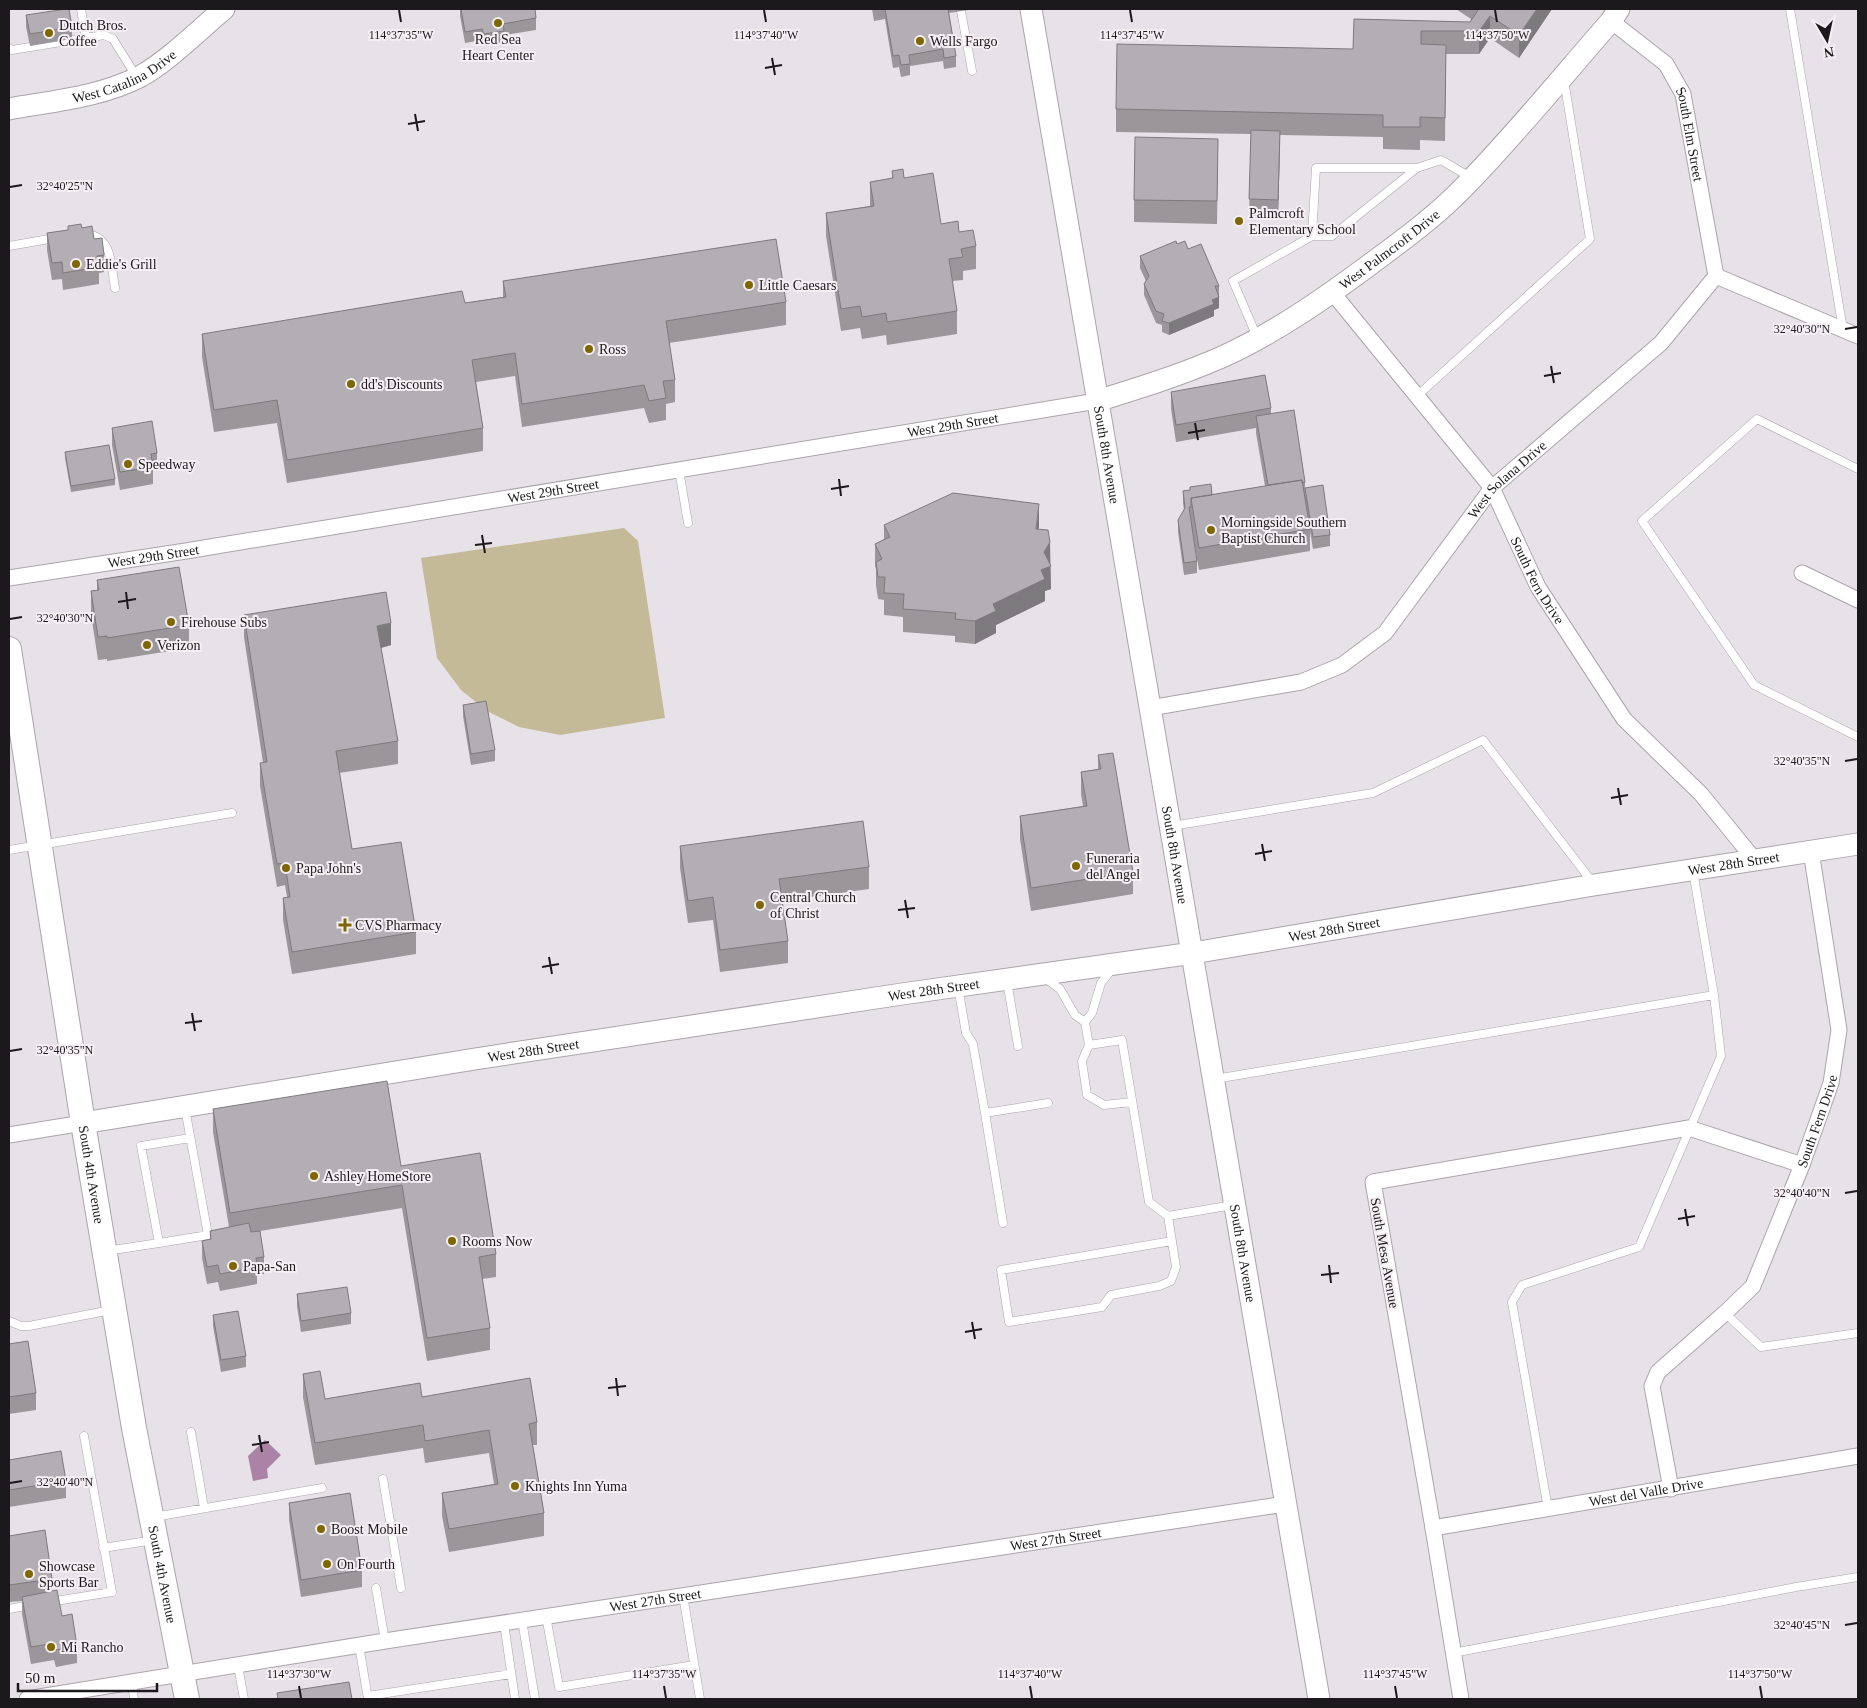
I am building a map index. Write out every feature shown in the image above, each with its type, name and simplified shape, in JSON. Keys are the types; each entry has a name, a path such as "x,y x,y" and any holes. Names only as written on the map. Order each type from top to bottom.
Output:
{"main road":[{"name":"South 4th Avenue","path":"9,649 38,845 134,1428 187,1699"}],"street":[{"name":"West Catalina Drive","path":"9,109 83,96 119,86 157,65 224,9"},
{"name":"South 8th Avenue","path":"1031,9 1319,1699"},
{"name":"West Palmcroft Drive","path":"1097,401 1175,376 1224,356 1258,338 1332,292 1412,233 1463,188 1500,149 1615,15"},
{"name":"South Elm Street","path":"1615,15 1666,64 1683,94 1716,276"},
{"path":"1716,276 1858,336"},
{"name":"West Solana Drive","path":"1150,708 1301,682 1342,666 1385,632 1492,488 1660,343 1716,276"},
{"name":"South Fern Drive","path":"1332,292 1492,488 1538,587 1624,719 1702,794 1754,859"},
{"name":"West 29th Street","path":"9,578 186,551 1097,401"},
{"path":"1802,573 1858,600"},
{"name":"West 28th Street","path":"9,1135 475,1059 902,994 1193,953 1594,885 1858,844"},
{"name":"South Fern Drive","path":"1671,1489 1652,1386 1658,1372 1753,1286 1802,1166 1831,1084 1839,1030 1811,851"},
{"name":"South Mesa Avenue","path":"1460,1699 1433,1528 1373,1182 1689,1128 1802,1166"},
{"name":"West del Valle Drive","path":"1433,1528 1858,1456"},
{"name":"West 27th Street","path":"27,1699 546,1616 1285,1504"}],"lane":[{"path":"81,9 86,38"},
{"path":"1790,9 1843,330"},
{"path":"961,11 972,71"},
{"path":"9,48 12,50 104,35 113,40 137,77"},
{"path":"1417,396 1590,239 1563,75"},
{"path":"1312,236 1316,168 1417,168 1441,160 1472,178"},
{"path":"1258,338 1233,281 1312,236 1332,236 1417,168"},
{"path":"73,236 92,234 104,241 108,250 115,288"},
{"path":"9,246 64,237"},
{"path":"1858,469 1757,419 1642,521 1754,685 1858,737"},
{"path":"679,470 688,523"},
{"path":"1170,826 1373,793 1483,740 1594,885"},
{"path":"9,850 232,812"},
{"path":"1548,1509 1512,1302 1522,1285 1639,1247 1721,1056 1714,995 1693,869"},
{"path":"1116,964 1101,983 1092,1013 1085,1022 1088,1045 1082,1060 1087,1094 1104,1105 1132,1102"},
{"path":"1041,975 1060,989 1075,1015 1085,1022"},
{"path":"1007,980 1018,1046"},
{"path":"958,987 966,1033 973,1044 1002,1223"},
{"path":"1214,1080 1714,995"},
{"path":"1088,1045 1122,1040 1149,1202 1168,1216 1172,1241 1176,1267 1171,1281 1159,1286 1111,1294 1102,1306 1009,1322 1001,1270 1172,1241"},
{"path":"985,1113 1048,1103"},
{"path":"105,1251 208,1235 184,1106"},
{"path":"158,1243 141,1146 190,1138"},
{"path":"1168,1216 1235,1204"},
{"path":"9,1321 21,1326 29,1326 115,1309"},
{"path":"1725,1313 1761,1348 1858,1333"},
{"path":"191,1432 204,1508"},
{"path":"9,1609 112,1592 84,1436"},
{"path":"383,1479 400,1588"},
{"path":"103,1548 204,1508 322,1488"},
{"path":"1453,1654 1796,1587 1858,1577"},
{"path":"376,1588 385,1641"},
{"path":"683,1595 700,1699"},
{"path":"546,1616 558,1687 694,1665"},
{"path":"522,1620 535,1699"},
{"path":"504,1623 515,1699"},
{"path":"359,1645 368,1698 511,1674"},
{"path":"238,1666 244,1699"},
{"path":"132,1683 134,1699"}],"shaded area":[{"path":"624,528 638,541 665,718 560,735 519,727 487,711 461,690 437,658 421,558"},
{"path":"265,1440 281,1455 267,1469 268,1478 253,1481 248,1456"}],"building":[{"path":"69,9 72,27 30,34 26,15"},
{"path":"461,9 535,9 536,18 503,24 504,31 484,34 482,29 465,32"},
{"name":"Wells Fargo","path":"885,9 948,9 956,56 944,58 943,49 909,55 910,64 901,65 899,55 893,56"},
{"path":"1479,9 1537,9 1519,35 1490,16 1479,31 1421,31 1421,44 1446,45 1445,118 1420,117 1420,127 1383,127 1383,115 1116,109 1117,44 1353,49 1354,19 1470,22"},
{"path":"1251,130 1280,131 1278,200 1249,199"},
{"path":"1135,137 1218,139 1217,201 1134,200"},
{"path":"903,169 904,178 933,173 941,224 958,221 959,232 973,230 976,246 961,249 963,257 949,259 957,311 887,322 886,313 862,317 860,306 841,309 826,213 874,206 870,182 893,178 892,171"},
{"path":"81,224 82,228 92,226 94,239 102,238 104,255 97,256 99,267 63,273 62,262 52,263 47,233 68,230 68,226"},
{"path":"776,239 786,302 666,321 675,380 663,381 666,398 649,401 644,385 522,404 515,353 472,360 483,428 287,460 277,400 214,410 202,334 462,291 465,303 506,297 503,281"},
{"path":"1176,241 1177,244 1185,241 1188,249 1201,244 1219,286 1215,286 1219,297 1212,300 1214,304 1169,323 1162,321 1164,314 1156,311 1144,284 1149,276 1140,256"},
{"path":"1265,375 1271,408 1176,425 1171,392"},
{"path":"1294,410 1305,482 1302,483 1302,480 1268,485 1256,416"},
{"path":"152,421 157,453 151,454 153,467 120,472 112,428"},
{"path":"109,445 115,479 71,486 65,452"},
{"path":"1302,480 1310,529 1199,548 1191,498"},
{"path":"1211,484 1212,495 1191,498 1191,507 1189,507 1197,561 1184,563 1178,520 1185,508 1183,491 1190,490 1190,487"},
{"path":"1323,485 1330,535 1313,537 1305,488"},
{"path":"953,493 1039,504 1036,529 1048,530 1050,542 1044,552 1051,566 1041,570 1045,579 993,604 996,611 975,621 955,619 956,613 903,609 904,594 884,593 885,577 878,577 876,562 882,559 875,544 890,537 884,525"},
{"path":"179,567 189,625 107,638 107,636 98,637 91,591 99,590 97,580"},
{"path":"386,592 391,623 377,626 398,741 336,751 352,849 401,842 416,932 292,952 283,898 290,897 285,863 277,864 260,763 267,762 244,615"},
{"path":"486,701 495,750 471,754 463,705"},
{"name":"Funeraria del Angel","path":"1113,753 1133,872 1031,888 1020,816 1087,806 1081,772 1101,769 1098,755"},
{"path":"863,821 869,867 779,879 788,941 720,950 713,897 688,901 680,846"},
{"path":"387,1081 401,1166 480,1153 496,1254 479,1257 490,1328 427,1338 402,1185 230,1213 213,1109"},
{"path":"249,1223 251,1232 260,1231 264,1257 256,1258 257,1267 220,1274 218,1265 207,1267 202,1241 211,1239 210,1231"},
{"path":"347,1287 351,1313 301,1321 297,1294"},
{"path":"238,1311 246,1356 221,1360 213,1315"},
{"path":"28,1341 36,1393 9,1397 9,1344"},
{"path":"320,1371 325,1399 420,1383 422,1397 530,1378 537,1422 529,1424 544,1513 449,1529 442,1493 498,1484 489,1430 425,1441 423,1425 315,1443 303,1374"},
{"path":"61,1451 66,1481 9,1490 9,1460"},
{"path":"350,1493 362,1570 301,1580 289,1503"},
{"name":"Showcase Sports Bar","path":"45,1530 52,1579 9,1585 9,1536"},
{"path":"57,1590 62,1616 72,1614 77,1646 56,1650 54,1643 31,1647 22,1597"},
{"path":"349,1682 352,1699 278,1699 277,1693"}],"place":[{"name":"Red Sea Heart Center","path":"498,23"},
{"name":"Dutch Bros. Coffee","path":"49,33"},
{"name":"Wells Fargo","path":"920,41"},
{"name":"Palmcroft Elementary School","path":"1239,221"},
{"name":"Eddie's Grill","path":"76,264"},
{"name":"Little Caesars","path":"749,285"},
{"name":"Ross","path":"589,349"},
{"name":"dd's Discounts","path":"351,384"},
{"name":"Speedway","path":"128,464"},
{"name":"Morningside Southern Baptist Church","path":"1211,530"},
{"name":"Firehouse Subs","path":"171,622"},
{"name":"Verizon","path":"147,645"},
{"name":"Funeraria del Angel","path":"1076,866"},
{"name":"Papa John's","path":"286,868"},
{"name":"Central Church of Christ","path":"760,905"},
{"name":"CVS Pharmacy","path":"345,925"},
{"name":"Ashley HomeStore","path":"314,1176"},
{"name":"Rooms Now","path":"452,1241"},
{"name":"Papa-San","path":"233,1266"},
{"name":"Knights Inn Yuma","path":"515,1486"},
{"name":"Boost Mobile","path":"321,1529"},
{"name":"On Fourth","path":"327,1564"},
{"name":"Showcase Sports Bar","path":"29,1574"},
{"name":"Mi Rancho","path":"51,1647"}]}
